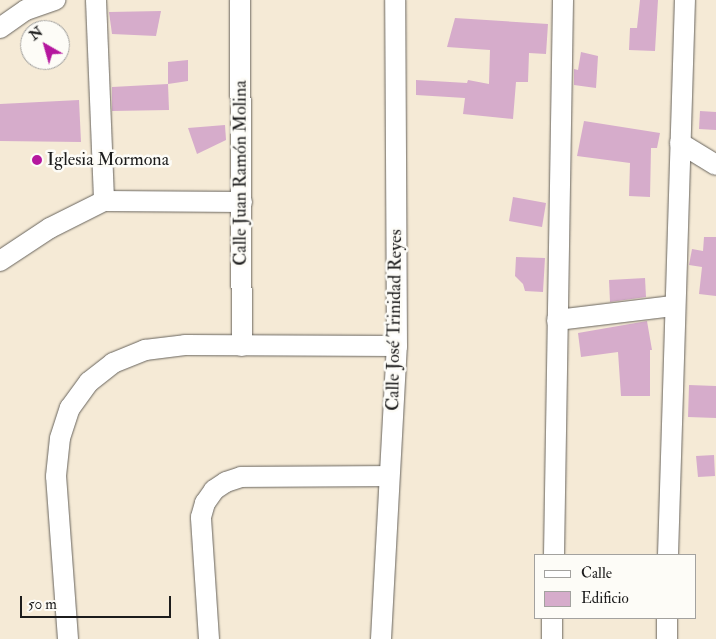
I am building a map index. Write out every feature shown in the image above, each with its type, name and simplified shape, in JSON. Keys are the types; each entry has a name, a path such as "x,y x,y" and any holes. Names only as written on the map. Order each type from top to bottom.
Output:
{"street":[{"path":"0,28 26,10 55,0"},
{"path":"96,0 104,200"},
{"name":"Calle Juan Ramón Molina","path":"240,0 242,346"},
{"name":"Calle José Trinidad Reyes","path":"381,639 397,346 395,0"},
{"path":"554,554 563,0"},
{"path":"668,554 673,306 685,0"},
{"path":"680,143 716,165"},
{"path":"0,261 50,228 104,200 242,202"},
{"path":"557,320 673,306"},
{"path":"68,639 56,476 60,438 70,408 89,382 113,363 145,350 185,344 397,346"},
{"path":"209,639 201,517 205,503 214,490 226,482 241,477 390,476"},
{"path":"552,619 552,639"},
{"path":"667,619 667,639"}],"building":[{"path":"640,0 658,0 655,51 629,50 630,28 637,28"},
{"path":"161,11 156,36 112,34 109,12"},
{"path":"455,18 548,24 546,54 529,53 528,82 516,82 513,119 463,114 465,98 416,95 416,80 467,83 468,80 489,84 490,50 447,47"},
{"path":"581,52 598,56 596,88 574,85 574,69 578,70"},
{"path":"188,60 188,81 168,84 168,62"},
{"path":"168,84 169,110 112,111 112,87"},
{"path":"79,100 81,142 0,141 0,104"},
{"path":"700,111 716,112 716,130 699,129"},
{"path":"584,121 660,133 657,148 651,148 650,197 629,196 630,163 577,156"},
{"path":"225,125 226,140 197,154 188,128"},
{"path":"513,197 546,203 542,227 509,221"},
{"path":"704,237 716,237 716,296 699,294 702,267 689,265 692,249 703,251"},
{"path":"516,257 545,258 543,292 525,291 523,284 515,276"},
{"path":"645,278 646,297 610,302 609,280"},
{"path":"647,321 652,350 650,350 650,396 621,396 618,352 581,357 578,333"},
{"path":"689,385 716,386 716,418 688,417"},
{"path":"714,455 715,476 698,477 696,456"}],"place":[{"name":"Iglesia Mormona","path":"37,160"}]}
